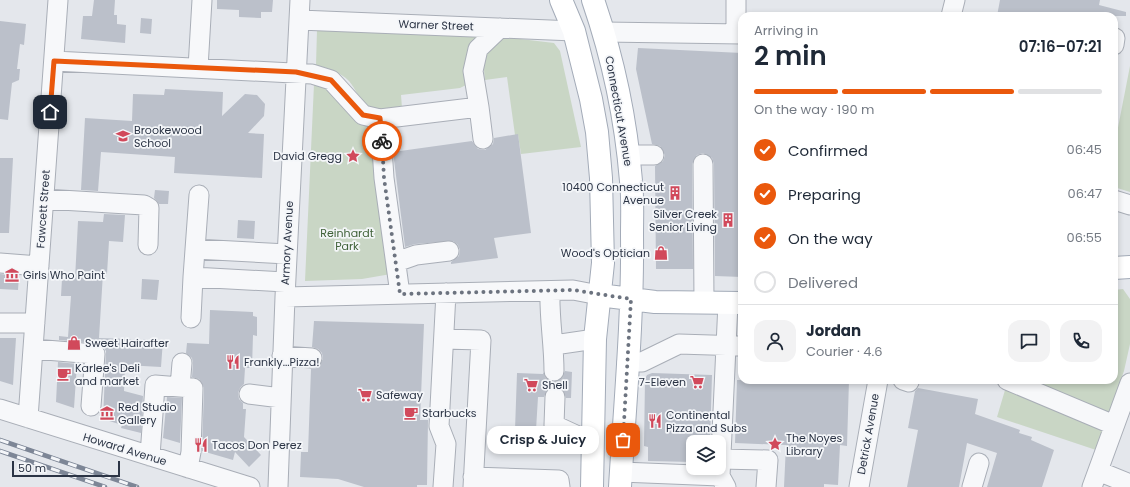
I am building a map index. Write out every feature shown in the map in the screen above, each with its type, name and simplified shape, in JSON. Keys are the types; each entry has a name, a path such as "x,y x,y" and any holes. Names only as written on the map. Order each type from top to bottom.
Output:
{"main road":[{"path":"561,0 574,31 592,99 597,132 601,178 603,263 595,339 592,487"},
{"name":"Connecticut Avenue","path":"593,0 604,32 624,128 631,182 631,299 621,479"},
{"path":"1118,268 1130,266"},
{"path":"599,295 655,302 735,303"}],"street":[{"name":"Fawcett Street","path":"28,418 58,0"},
{"path":"198,68 202,0"},
{"name":"Armory Avenue","path":"278,487 282,356 300,0"},
{"path":"736,0 738,22"},
{"path":"952,12 955,0"},
{"name":"Warner Street","path":"299,20 574,31"},
{"path":"483,139 473,70 478,49 500,28"},
{"path":"604,32 738,33"},
{"path":"54,61 296,72 331,80 363,115 380,118 479,107"},
{"path":"380,118 384,178 400,294"},
{"path":"628,155 654,155"},
{"path":"703,164 704,302"},
{"path":"191,318 199,195"},
{"path":"44,200 144,204 149,208 150,214 148,245"},
{"path":"1118,201 1130,205"},
{"path":"195,249 287,254"},
{"path":"396,262 416,255 449,251"},
{"path":"0,263 39,266"},
{"path":"193,277 285,290 400,294 573,290 599,295"},
{"path":"550,291 549,308 554,345 554,371"},
{"path":"443,487 446,444 439,426 446,293"},
{"path":"726,435 734,345 735,303"},
{"path":"0,323 35,323"},
{"path":"444,339 481,340 473,482 559,480 560,487"},
{"path":"554,345 595,339"},
{"path":"628,362 642,362 679,344 734,345"},
{"path":"33,349 95,354 88,437"},
{"path":"282,356 312,358"},
{"path":"180,387 182,364"},
{"path":"1130,383 1095,479 1130,484"},
{"name":"Detrick Avenue","path":"859,487 877,384"},
{"path":"1017,384 1114,425"},
{"path":"150,456 149,385 193,388 191,452 188,468"},
{"path":"249,394 281,398"},
{"path":"554,397 554,425 580,437 592,440"},
{"name":"Howard Avenue","path":"0,409 250,487"},
{"path":"726,473 768,460 766,487"},
{"path":"972,487 979,463"},
{"path":"621,479 702,475"}],"green space":[{"path":"317,30 479,35 468,84 460,88 401,95 402,108 375,110 371,109 365,104 354,87 342,75 316,65"},
{"path":"503,37 554,43 560,51 581,147 521,154 518,135 515,135 507,77 485,80 484,59 486,54 492,46"},
{"path":"1130,66 1130,192 1118,188 1118,128"},
{"name":"Reinhardt Park","path":"314,84 328,88 358,123 374,129 391,274 362,279 305,281"},
{"path":"1123,289 1130,299 1130,344 1124,371 1096,450 997,417 1007,384 1118,384 1118,290"}],"building":[{"path":"94,0 115,0 114,15 117,15 117,24 126,25 125,43 81,39 83,16 92,16"},
{"path":"217,0 273,0 272,12 261,12 261,18 239,17 239,10 217,9"},
{"path":"1000,0 1100,0 1099,5 1126,12 1126,16 1118,16 1118,12 998,12"},
{"path":"141,18 152,19 151,34 140,33"},
{"path":"0,21 26,24 24,45 20,44 17,69 20,69 19,80 12,83 8,120 0,119"},
{"path":"638,48 738,53 738,277 715,276 714,164 712,158 703,153 697,155 692,164 693,269 656,269 655,166 663,161 665,155 660,146 652,144 636,69"},
{"path":"165,89 223,92 222,116 245,94 257,95 265,104 264,116 248,133 264,134 262,178 174,173 175,157 101,152 98,191 81,190 85,118 132,121 133,94 164,95"},
{"path":"518,134 531,233 494,238 498,258 451,264 451,262 459,256 460,250 458,245 453,241 415,244 405,247 393,152 472,141 478,149 485,150 493,144 494,138"},
{"path":"0,158 13,158 9,233 0,233"},
{"path":"155,190 169,191 168,204 159,204 154,198"},
{"path":"104,214 125,215 123,242 109,241 107,274 103,273 99,338 163,340 161,367 125,365 124,391 143,396 141,433 121,428 122,425 103,419 106,351 102,345 96,343 59,340 59,336 68,337 71,296 61,296 62,279 75,279 78,221 103,222"},
{"path":"238,220 255,221 254,239 237,238"},
{"path":"0,274 19,276 18,290 0,289"},
{"path":"142,279 159,280 157,300 141,299"},
{"path":"210,310 253,312 253,316 257,317 257,336 253,335 252,368 245,368 244,384 238,393 239,399 243,403 243,409 246,409 244,437 261,455 249,467 235,452 233,460 202,451 204,388 199,379 192,377 192,358 186,353 187,343 209,344"},
{"name":"Safeway","path":"314,321 424,324 420,420 428,420 427,485 417,485 417,487 364,487 338,479 300,477 301,452 308,452 311,369 317,368 323,359 322,353 318,349 312,347"},
{"path":"0,338 16,338 13,385 0,381"},
{"path":"58,362 77,364 74,408 56,402"},
{"path":"565,371 572,372 571,398 566,398 564,392 560,388 555,386 550,388 544,397 538,397 536,430 515,430 517,373 543,374 543,372 548,380 555,382 560,380"},
{"path":"652,373 712,375 710,435 686,435 686,462 648,461 648,447 644,446 645,379 647,375"},
{"path":"737,380 738,384 849,384 847,446 840,445 838,485 824,484 824,487 784,487 786,445 735,443"},
{"path":"918,388 978,399 975,414 1020,430 1019,433 1032,437 1031,440 1054,450 1042,487 987,487 997,453 967,443 959,487 907,487 918,430 908,428 915,391"},
{"path":"167,397 182,398 180,443 163,438"}],"tunnel":[{"path":"554,371 555,397"}],"railway":[{"path":"0,440 137,487"},
{"path":"0,451 105,487"}],"way so far":[{"path":"382,141 384,178 400,294 573,290 631,299 623,440"}],"place":[{"name":"Brookewood School","path":"123,136"},
{"name":"David Gregg","path":"353,156"},
{"name":"10400 Connecticut Avenue","path":"675,193"},
{"name":"Silver Creek Senior Living","path":"728,220"},
{"name":"Wood's Optician","path":"661,253"},
{"name":"Girls Who Paint","path":"12,275"},
{"name":"Sweet Hairafter","path":"74,343"},
{"name":"Frankly...Pizza!","path":"233,362"},
{"name":"Karlee's Deli and market","path":"64,374"},
{"name":"7-Eleven","path":"697,382"},
{"name":"Shell","path":"531,385"},
{"name":"Safeway","path":"365,395"},
{"name":"Red Studio Gallery","path":"107,413"},
{"name":"Starbucks","path":"411,413"},
{"name":"Continental Pizza and Subs","path":"655,421"},
{"name":"Crisp & Juicy","path":"623,440"},
{"name":"The Noyes Library","path":"775,444"},
{"name":"Tacos Don Perez","path":"201,445"}],"route":[{"path":"50,112 54,61 296,72 312,74 331,80 343,91 353,105 363,115 380,118 382,141"}]}
